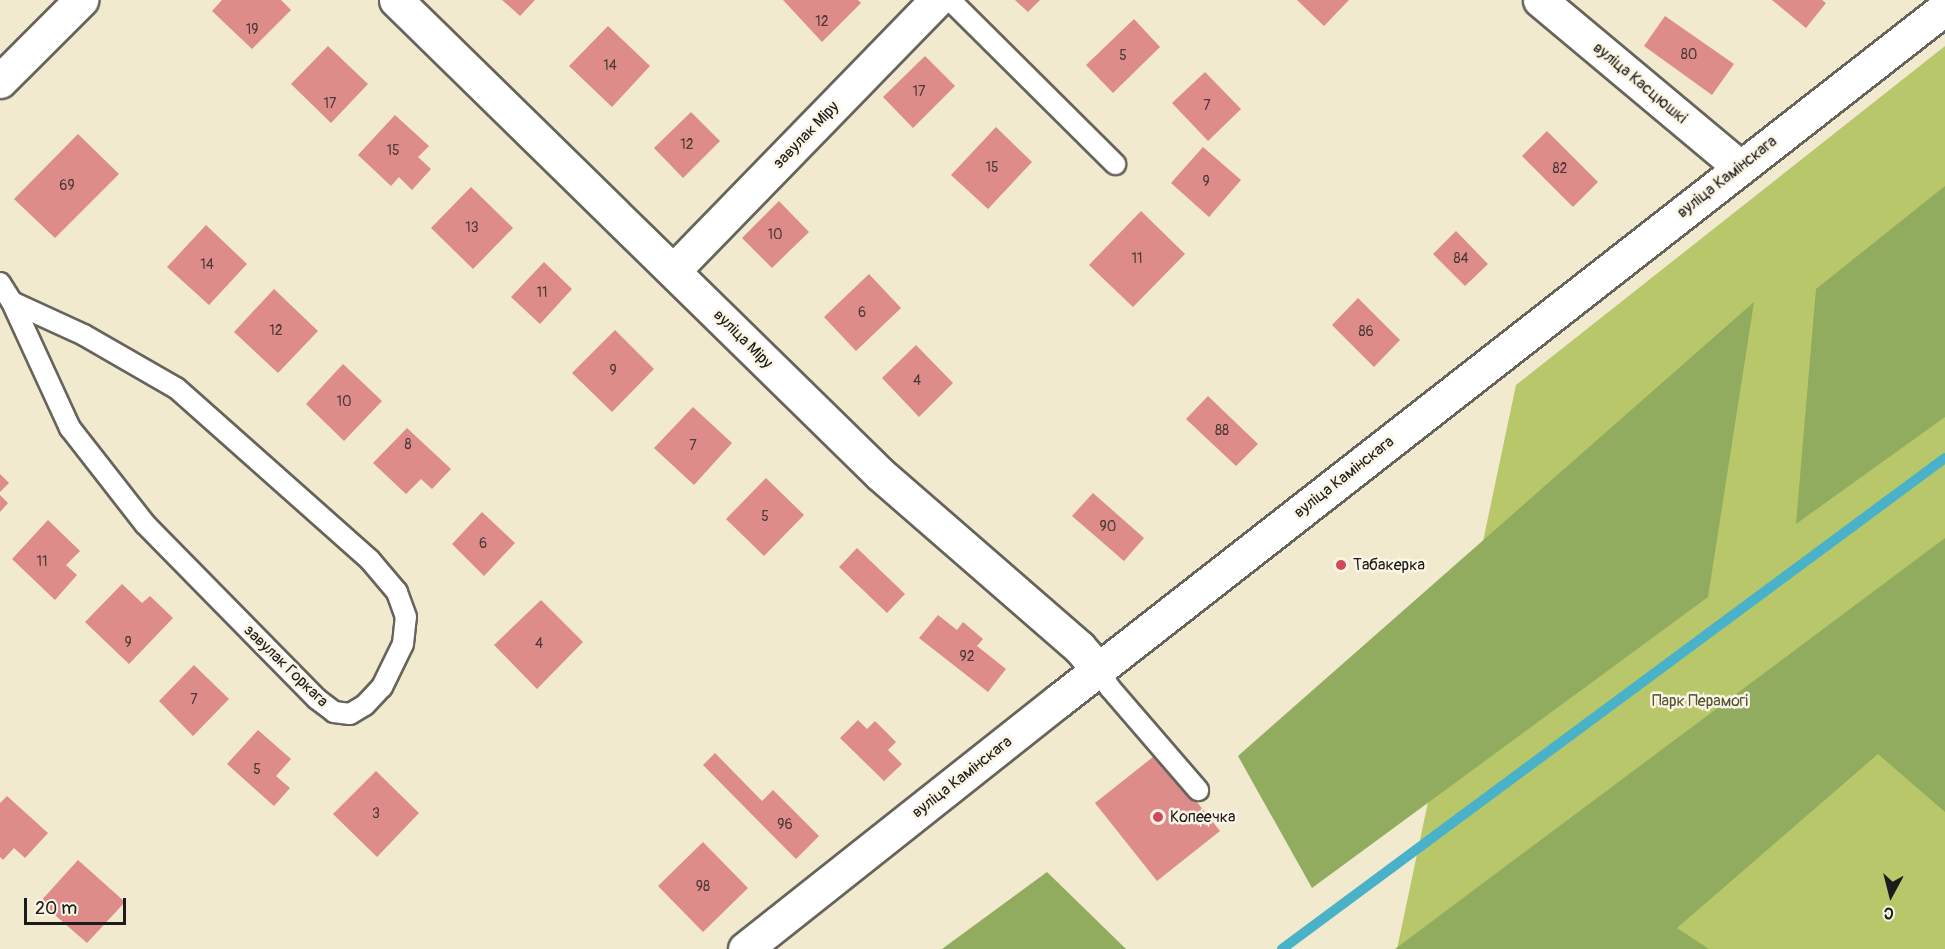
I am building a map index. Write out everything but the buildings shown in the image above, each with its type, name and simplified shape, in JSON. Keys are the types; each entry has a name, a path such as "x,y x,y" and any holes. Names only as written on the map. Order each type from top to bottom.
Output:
{"street":[{"path":"0,81 81,0"},
{"name":"вуліца Міру","path":"396,0 880,474 1079,647 1098,669"},
{"name":"завулак Міру","path":"674,270 937,0"},
{"name":"вуліца Касцюшкі","path":"1540,0 1740,167"},
{"name":"вуліца Камінскага","path":"745,949 1098,669 1945,8"}],"lane":[{"path":"950,0 1115,164"},
{"name":"завулак Горкага","path":"0,283 12,302 69,428 145,524 317,699 334,712 350,714 365,705 382,687 403,644 406,617 397,592 377,568 176,388 84,335 12,302"},
{"path":"1098,669 1110,688 1198,790"}],"green space":[{"name":"Парк Перамогі","path":"1945,46 1945,949 1397,949 1516,385"},
{"path":"1945,186 1945,417 1796,524 1816,289"},
{"path":"1754,302 1708,597 1312,888 1238,756"},
{"path":"1945,538 1945,812 1878,754 1677,928 1709,949 1395,949"},
{"path":"1047,872 1126,949 942,949"}],"waterway":[{"path":"1282,949 1945,458"}],"place":[{"name":"Табакерка","path":"1341,565"},
{"name":"Копеечка","path":"1158,817"}]}
